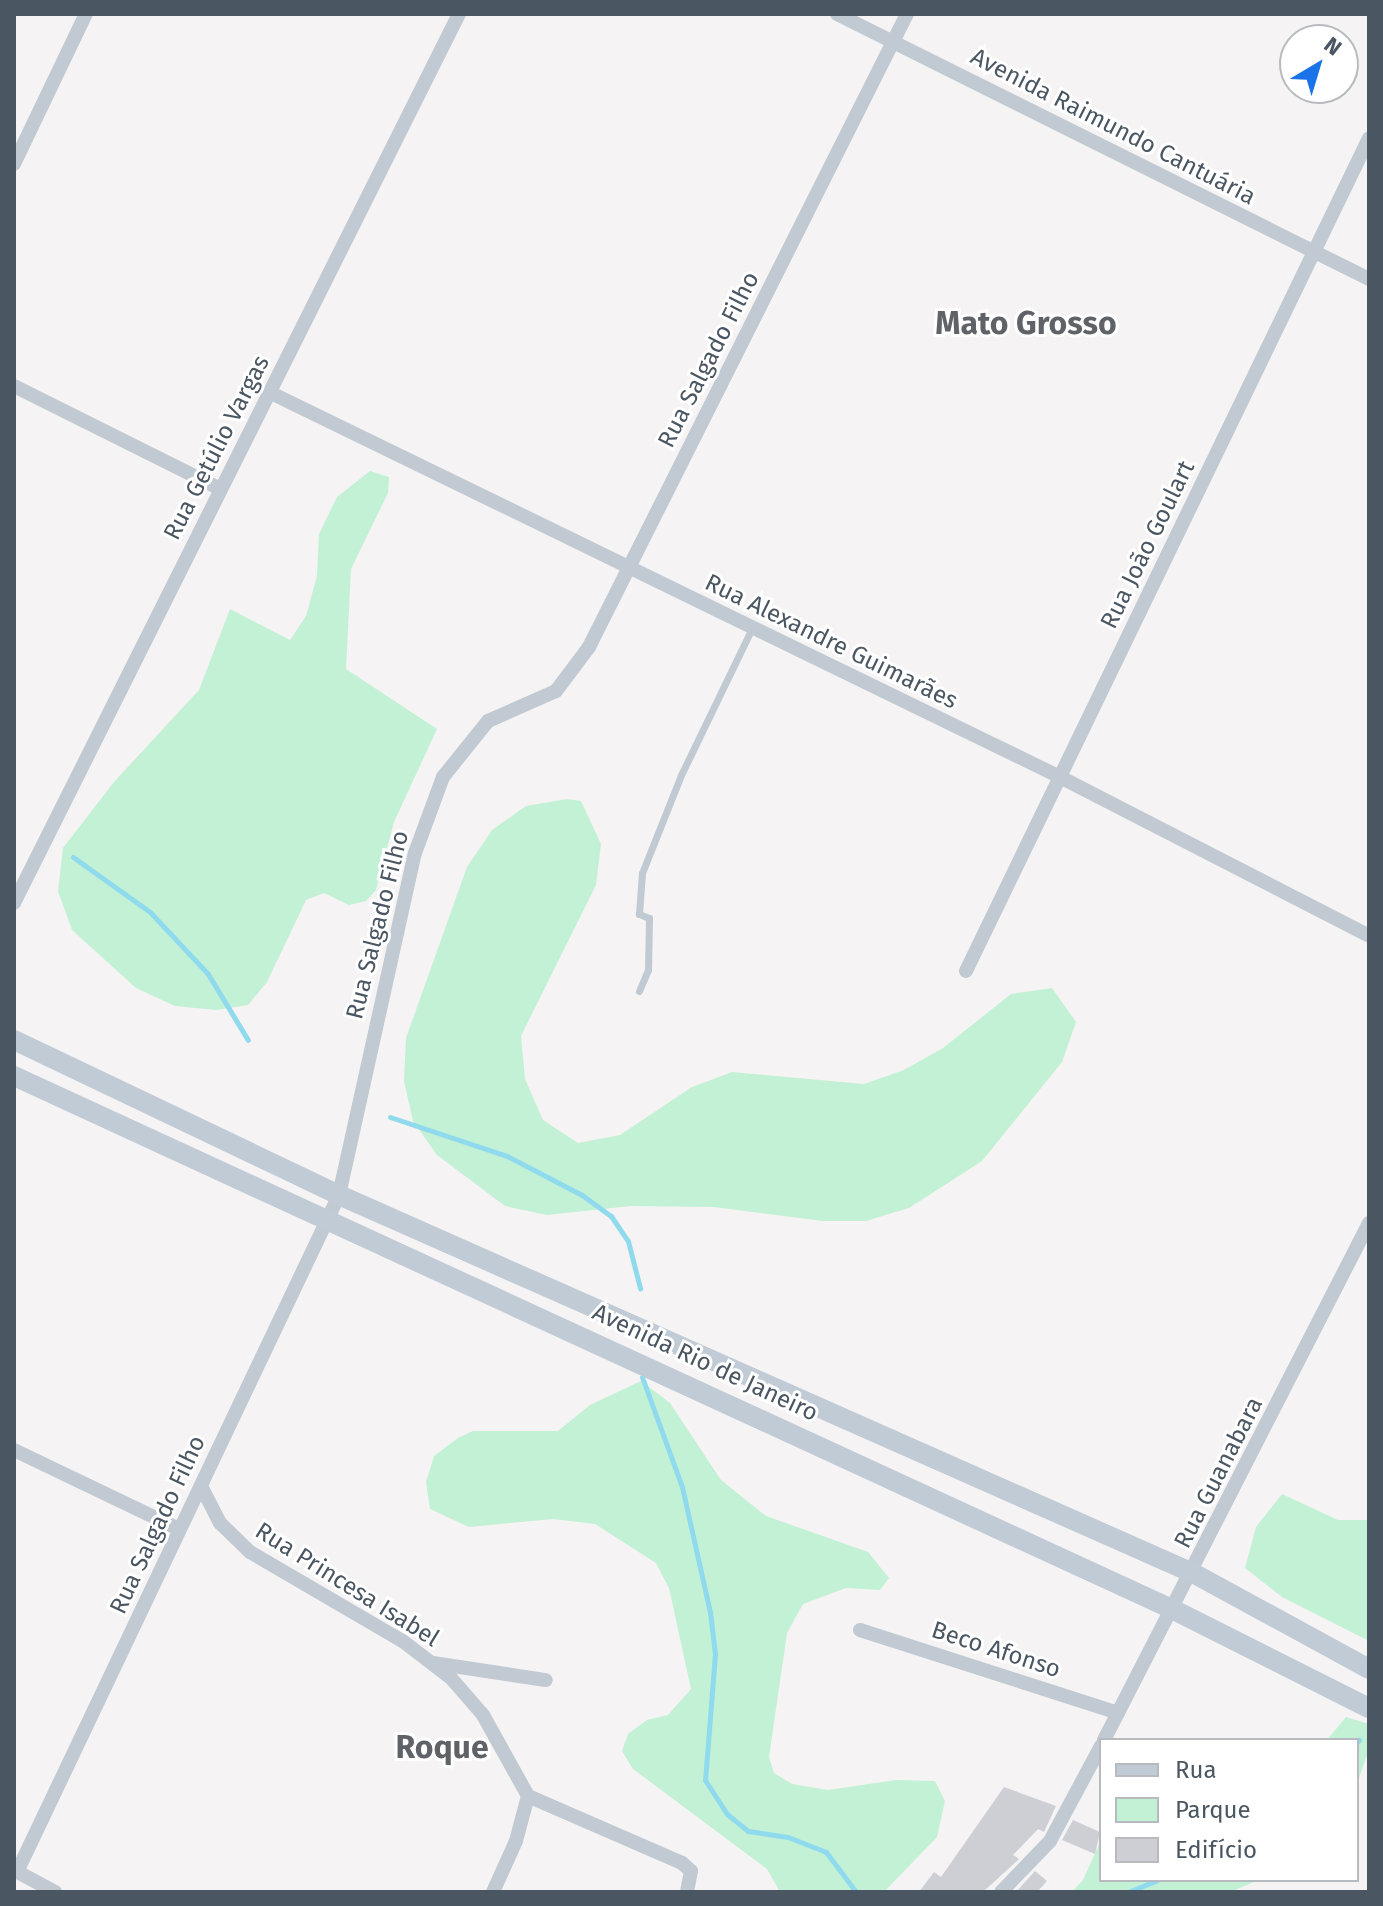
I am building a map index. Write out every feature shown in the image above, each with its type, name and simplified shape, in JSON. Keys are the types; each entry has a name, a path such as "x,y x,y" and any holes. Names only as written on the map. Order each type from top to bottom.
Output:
{"main road":[{"name":"Avenida Rio de Janeiro","path":"14,1040 339,1195 1193,1573 1369,1669"},
{"name":"Avenida Rio de Janeiro","path":"14,1076 1174,1610 1369,1708"}],"street":[{"path":"14,164 86,14"},
{"name":"Rua Getúlio Vargas","path":"14,903 219,488 271,393 459,14"},
{"name":"Avenida Raimundo Cantuária","path":"837,14 1369,279"},
{"name":"Rua Salgado Filho","path":"15,1871 339,1195 415,853 443,777 455,756 488,721 556,691 573,673 629,568 907,14"},
{"name":"Rua João Goulart","path":"966,971 1369,138"},
{"path":"14,386 219,488"},
{"name":"Rua Alexandre Guimarães","path":"271,393 751,630 1060,777 1369,936"},
{"name":"Rua Guanabara","path":"1105,1738 1193,1573 1369,1223"},
{"path":"14,1450 179,1529"},
{"name":"Rua Princesa Isabel","path":"201,1486 220,1523 250,1552 432,1663 483,1715 528,1796"},
{"name":"Beco Afonso","path":"860,1630 1118,1713"},
{"path":"432,1663 546,1680"},
{"path":"1001,1892 1050,1841 1099,1750"},
{"path":"493,1892 516,1841 528,1796 682,1863 691,1871 687,1892"},
{"path":"15,1871 55,1892"}],"lane":[{"path":"639,991 648,970 649,918 639,914 642,873 681,775 751,630"}],"green space":[{"path":"370,471 389,477 388,493 351,569 346,669 437,729 394,822 376,890 366,901 349,905 324,893 306,900 267,982 248,1005 216,1010 175,1006 136,988 72,930 58,891 63,848 114,782 199,690 230,609 290,640 306,616 317,576 319,534 337,497"},
{"path":"567,799 581,801 601,844 596,885 521,1036 525,1079 543,1120 578,1143 620,1135 692,1087 732,1072 864,1084 904,1070 943,1048 1011,994 1052,988 1076,1022 1062,1062 982,1161 909,1208 866,1221 823,1221 714,1207 631,1206 547,1215 505,1206 437,1155 413,1121 404,1081 406,1038 467,867 492,830 526,806"},
{"path":"641,1381 670,1403 721,1480 766,1516 868,1552 889,1578 880,1590 846,1588 803,1604 787,1633 769,1757 774,1773 792,1784 828,1790 896,1780 935,1781 945,1801 937,1837 884,1892 780,1892 767,1869 633,1769 622,1751 628,1734 647,1720 668,1715 691,1689 669,1588 656,1563 595,1524 553,1519 469,1527 430,1509 426,1482 434,1456 458,1438 473,1431 558,1431 590,1405"},
{"path":"1282,1494 1338,1520 1369,1520 1369,1641 1282,1597 1245,1568 1256,1527"},
{"path":"1346,1717 1369,1724 1369,1749 1359,1778 1359,1738 1329,1738"},
{"path":"1099,1844 1099,1882 1254,1882 1230,1892 1072,1892 1083,1880"}],"building":[{"path":"1004,1787 1056,1806 1044,1832 1038,1829 1013,1855 1019,1859 983,1892 919,1892 934,1872 941,1877"},
{"path":"1073,1820 1099,1832 1095,1854 1062,1840"},
{"path":"1035,1871 1047,1881 1037,1892 1016,1892"}],"waterway":[{"path":"73,857 150,912 208,974 248,1040"},
{"path":"390,1117 507,1156 582,1195 611,1216 628,1241 640,1288"},
{"path":"642,1377 682,1487 710,1612 715,1654 705,1780 727,1814 748,1831 788,1837 826,1852 856,1892"},
{"path":"1128,1892 1152,1882"}],"district":[{"name":"Mato Grosso","path":"1026,323"},
{"name":"Roque","path":"442,1747"}]}
